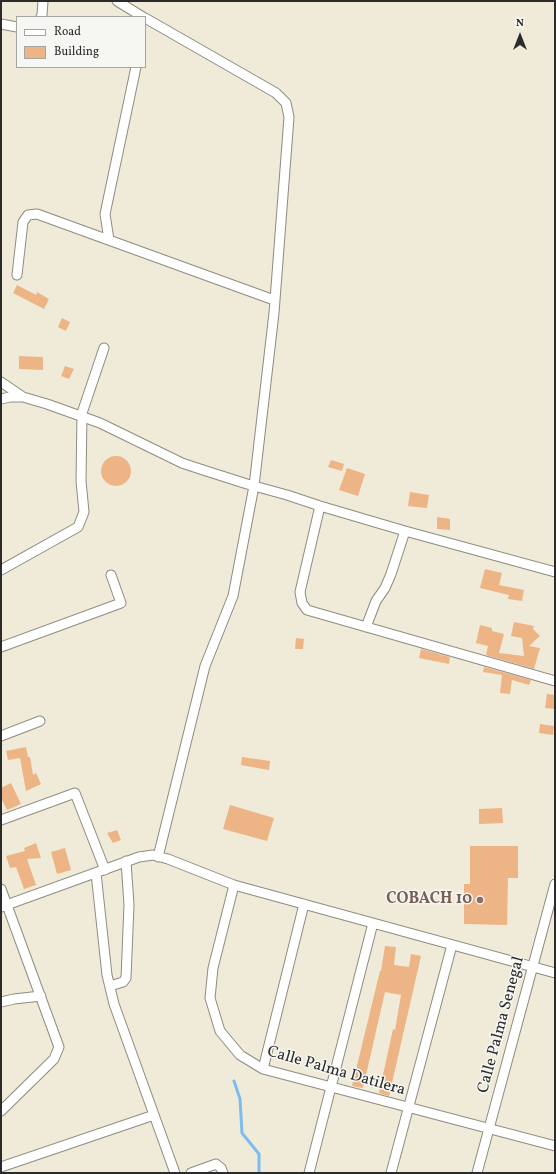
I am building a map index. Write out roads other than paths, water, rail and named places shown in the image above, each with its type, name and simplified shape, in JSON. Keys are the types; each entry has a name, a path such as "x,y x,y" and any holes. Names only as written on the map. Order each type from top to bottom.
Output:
{"street":[{"path":"42,16 43,1"},
{"path":"117,1 132,14"},
{"path":"146,19 276,93 286,103 289,118 274,300 254,486 233,596 205,666 158,857"},
{"path":"1,24 16,27"},
{"path":"109,240 105,214 136,68"},
{"path":"17,275 23,222 28,215 37,214 274,300"},
{"path":"1,570 78,528 84,512 81,481 82,413 104,348"},
{"path":"1,382 23,397 100,423 182,463 405,531 555,572"},
{"path":"1,399 23,397"},
{"path":"320,506 300,592 302,603 307,610 555,681"},
{"path":"366,627 376,601 385,588 391,574 405,531"},
{"path":"1,647 121,603 111,575"},
{"path":"1,736 40,721"},
{"path":"1,820 75,793 101,871 106,967 114,1004 174,1173"},
{"path":"4,906 126,861 138,857 153,856 168,859 234,885 555,973"},
{"path":"110,986 123,982 126,978 128,904 126,861"},
{"name":"Calle Palma Senegal","path":"477,1173 555,884"},
{"name":"Calle Palma Datilera","path":"234,885 213,968 210,998 220,1031 240,1055 263,1069 555,1146"},
{"path":"1,888 4,906 41,996 59,1046 54,1059 1,1111"},
{"path":"263,1069 304,904"},
{"path":"309,1173 373,923"},
{"path":"391,1173 452,945"},
{"path":"1,1002 41,996"},
{"path":"1,1166 154,1115"},
{"path":"192,1173 216,1164 221,1168 223,1173"}],"waterway":[{"path":"234,1081 240,1099 242,1133 259,1154 259,1173"}],"place":[{"name":"COBACH 10","path":"480,900"}]}
